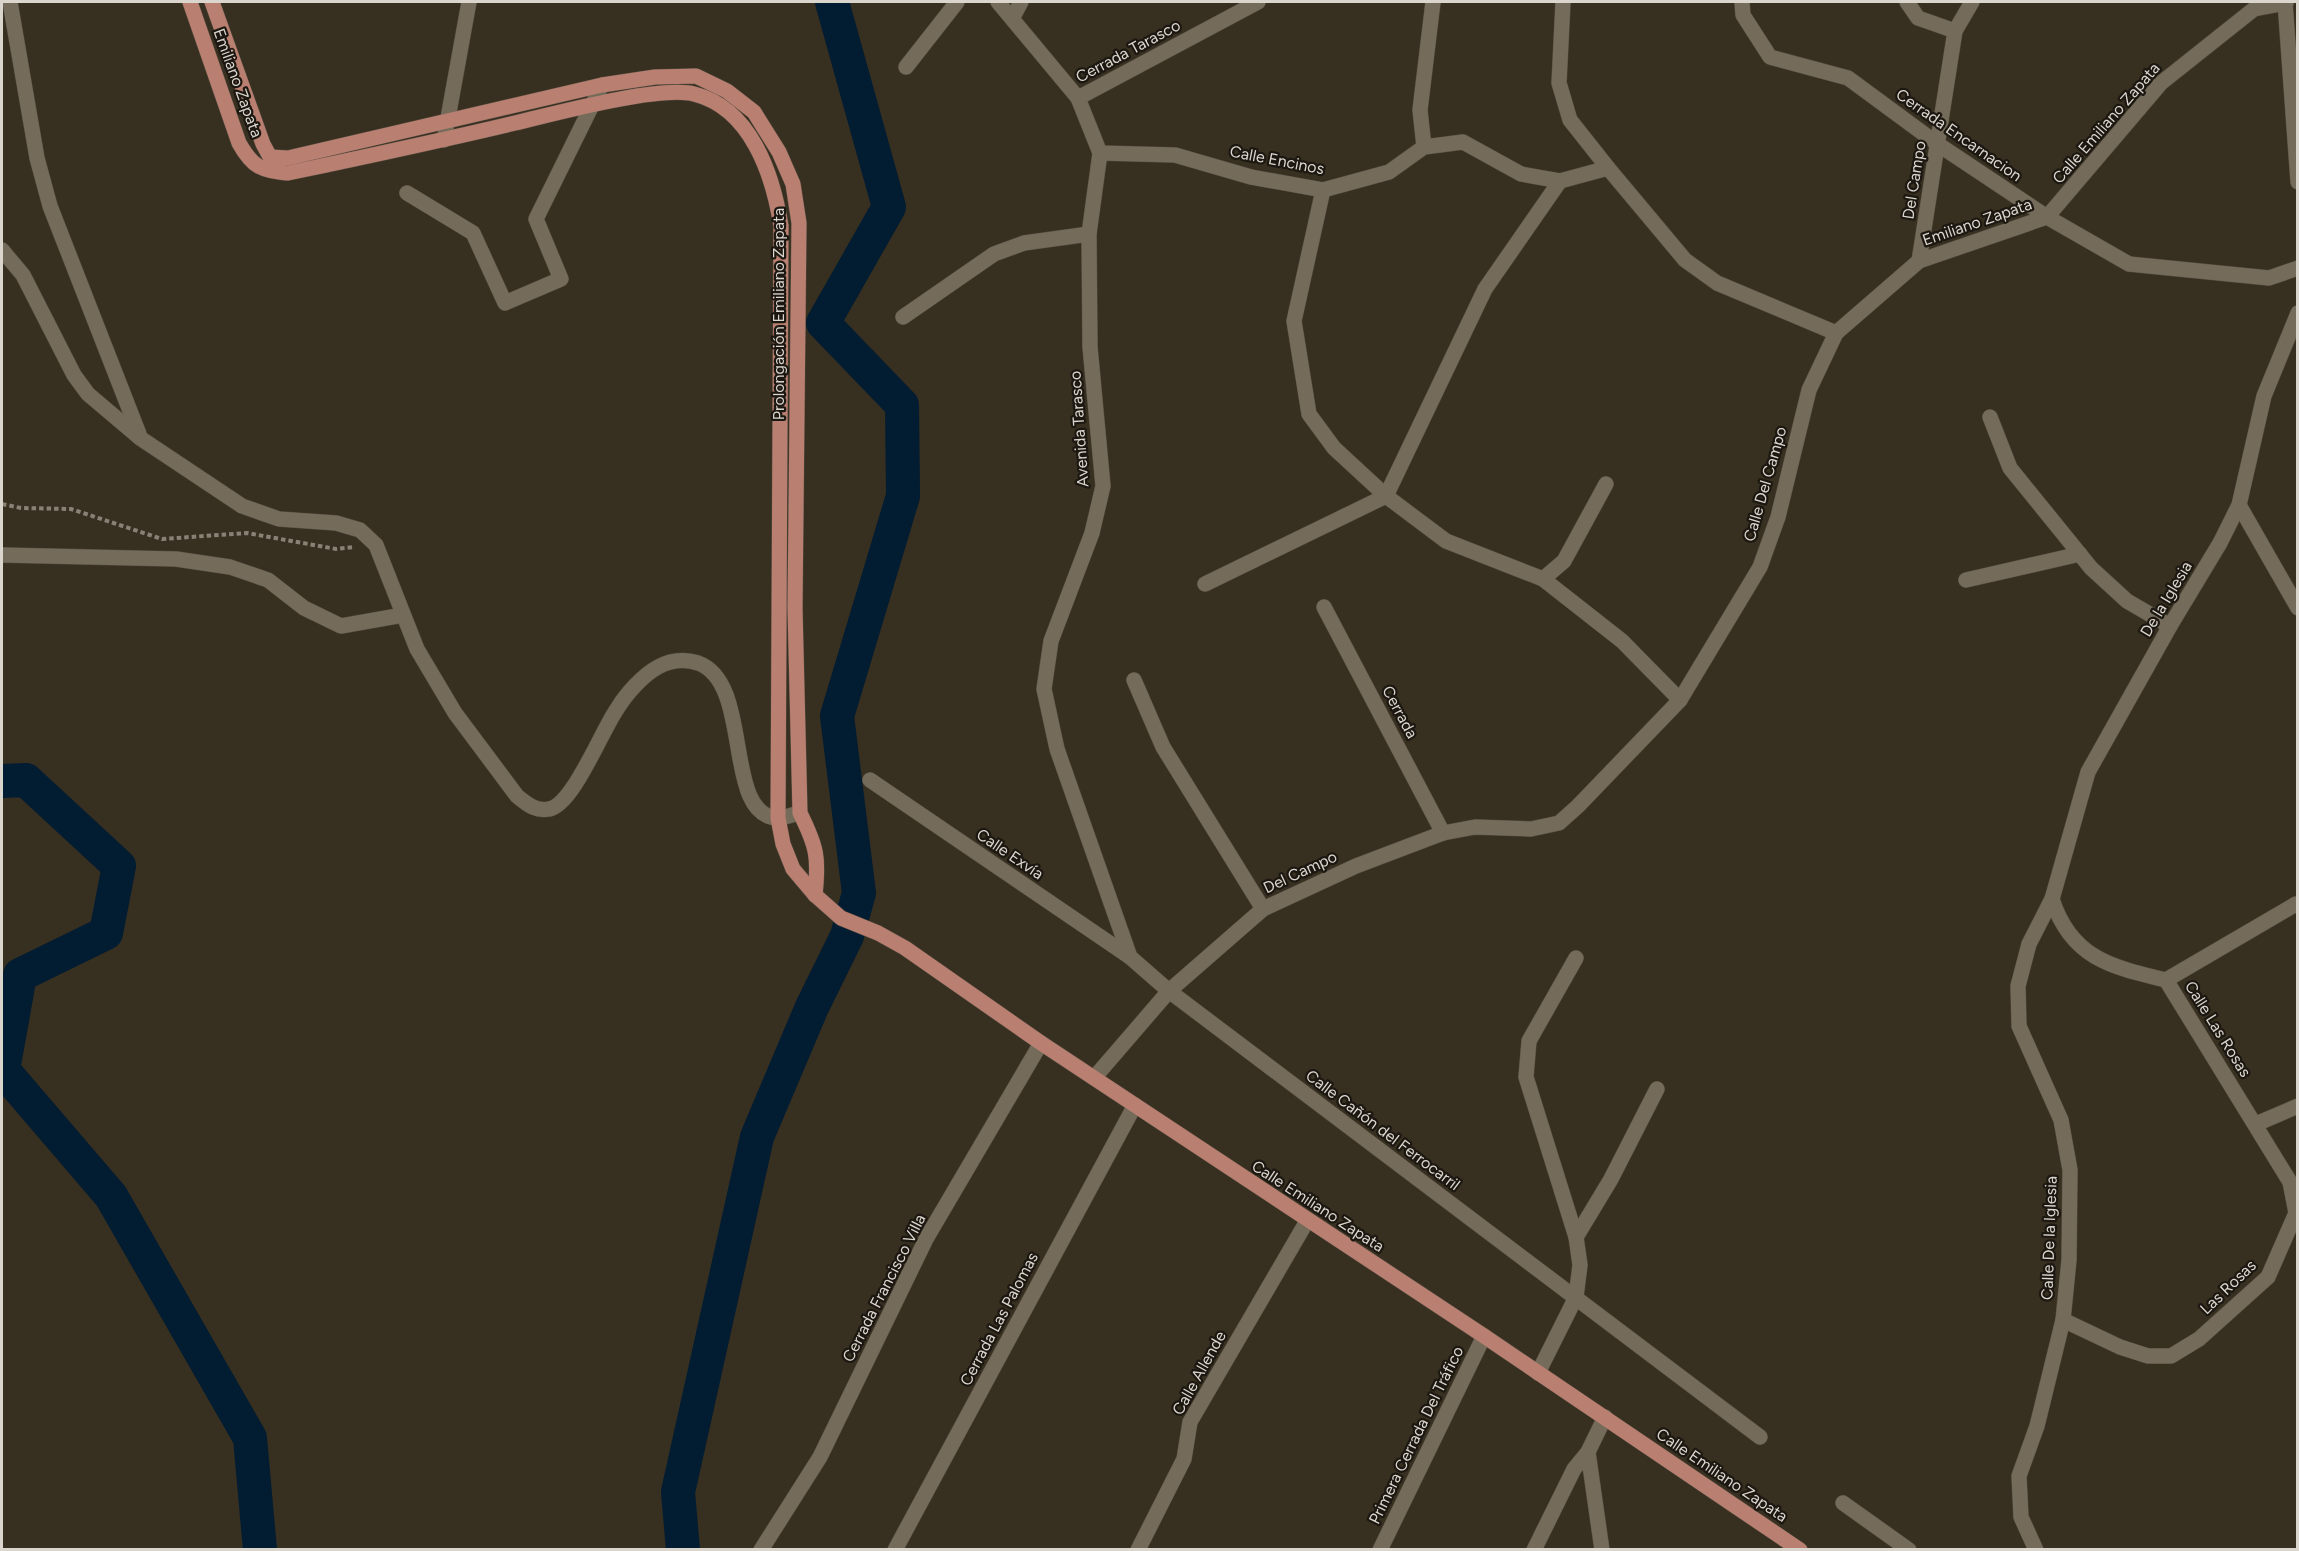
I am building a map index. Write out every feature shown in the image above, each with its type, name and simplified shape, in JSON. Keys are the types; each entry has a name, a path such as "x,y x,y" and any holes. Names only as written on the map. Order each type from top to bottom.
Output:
{"main road":[{"name":"Emiliano Zapata","path":"190,2 239,143 248,158 266,163 263,144 212,2"},
{"name":"Prolongación Emiliano Zapata","path":"266,163 602,85 655,77 696,76 727,91 754,112 779,152 793,184 799,223 795,608 800,813"},
{"name":"Prolongación Emiliano Zapata","path":"266,163 288,173 444,140 591,105 661,94 693,93 710,101 741,124 763,159 775,189 781,226 778,818"},
{"path":"800,813 812,836 818,859 815,896"},
{"name":"Calle Emiliano Zapata","path":"778,818 783,844 793,869 815,896 841,918 878,933 905,948 1041,1043 1484,1336 1800,1550"}],"street":[{"path":"10,2 37,158 50,206 140,438"},
{"path":"444,140 469,2"},
{"path":"906,67 957,2"},
{"name":"Avenida Tarasco","path":"998,2 1013,17 1078,98 1100,153 1089,234 1090,347 1103,486 1092,532 1051,641 1044,689 1057,749 1130,957 1169,992"},
{"path":"1013,17 1021,2"},
{"name":"Cerrada Tarasco","path":"1078,98 1258,2"},
{"path":"1424,147 1420,110 1433,2"},
{"path":"1563,2 1559,83 1570,120 1608,168 1685,260 1717,283 1836,333"},
{"name":"Cerrada Encarnacion","path":"1742,2 1743,15 1770,57 1848,78 1939,145 2047,217 2129,264 2269,278 2298,268"},
{"path":"1907,2 1918,18 1955,32"},
{"name":"Del Campo","path":"1919,261 1955,32 1972,2"},
{"path":"2285,2 2298,183"},
{"name":"Calle Emiliano Zapata","path":"2047,217 2162,83 2254,9 2285,2"},
{"path":"407,193 473,233 505,303 561,279 536,219 602,85"},
{"name":"Calle Encinos","path":"1100,153 1174,155 1251,177 1323,190 1389,172 1424,147 1463,142 1521,174 1560,181 1608,168"},
{"path":"1205,584 1386,496 1485,288 1560,181"},
{"path":"1323,190 1294,321 1309,414 1334,448 1386,496 1446,541 1543,579 1622,641 1680,700"},
{"name":"Emiliano Zapata","path":"1919,261 2047,217"},
{"path":"903,318 994,254 1024,243 1089,234"},
{"path":"2,250 23,275 74,375 88,394 140,438 242,506 279,519 336,523 360,530 376,545 417,649 455,712 517,795 532,808 550,809 566,798 617,707 658,667 684,659 710,668 725,687 750,799 762,813 778,818 800,813"},
{"name":"Calle Del Campo","path":"1578,806 1680,700 1760,567 1778,517 1809,390 1836,333 1919,261"},
{"name":"De la Iglesia","path":"2052,899 2088,772 2170,626 2220,543 2239,505 2264,396 2298,313"},
{"path":"1990,417 2010,468 2080,554 2127,601 2170,626"},
{"path":"1543,579 1564,561 1606,484"},
{"path":"2239,505 2298,608"},
{"path":"1966,580 2080,554"},
{"path":"2,555 176,559 230,567 268,580 304,608 340,626 403,615"},
{"name":"Cerrada","path":"1324,607 1443,833"},
{"path":"1134,680 1163,747 1263,909"},
{"name":"Calle Exvía","path":"870,780 1130,957"},
{"name":"Del Campo","path":"1094,1078 1169,992 1263,909 1356,866 1443,833 1475,827 1531,829 1559,823 1578,806"},
{"name":"Calle Las Rosas","path":"2052,899 2060,923 2084,949 2111,966 2166,980 2256,1124"},
{"name":"Calle De la Iglesia","path":"2036,1550 2021,1517 2019,1476 2037,1426 2063,1320 2069,1260 2070,1170 2061,1120 2019,1026 2018,986 2029,944 2052,899"},
{"path":"2166,980 2296,904"},
{"path":"1538,1373 1576,1297 1580,1265 1576,1237 1526,1077 1529,1041 1575,958"},
{"name":"Calle Cañón del Ferrocarril","path":"1169,992 1760,1437"},
{"name":"Cerrada Francisco Villa","path":"761,1550 820,1457 921,1250 1041,1043"},
{"path":"1576,1237 1611,1179 1657,1089"},
{"name":"Cerrada Las Palomas","path":"895,1550 1135,1105"},
{"path":"2256,1124 2298,1107"},
{"name":"Las Rosas","path":"2063,1320 2120,1347 2148,1356 2171,1356 2199,1339 2268,1277 2296,1213 2290,1182 2256,1124"},
{"name":"Calle Allende","path":"1138,1550 1184,1459 1191,1422 1307,1221"},
{"name":"Primera Cerrada Del Tráfico","path":"1380,1550 1484,1336"},
{"path":"1534,1550 1574,1469 1588,1452 1605,1417"},
{"path":"1588,1452 1602,1550"},
{"path":"1843,1503 1909,1550"}],"path":[{"path":"2,504 21,508 71,509 162,538 247,534 336,549 376,545"}],"waterway":[{"path":"683,1550 678,1492 757,1137 812,1007 847,936 859,893 837,716 903,496 902,405 823,323 889,207 832,2"},
{"path":"2,781 26,780 119,866 106,933 20,975 3,1070 111,1196 250,1438 260,1550"}]}
